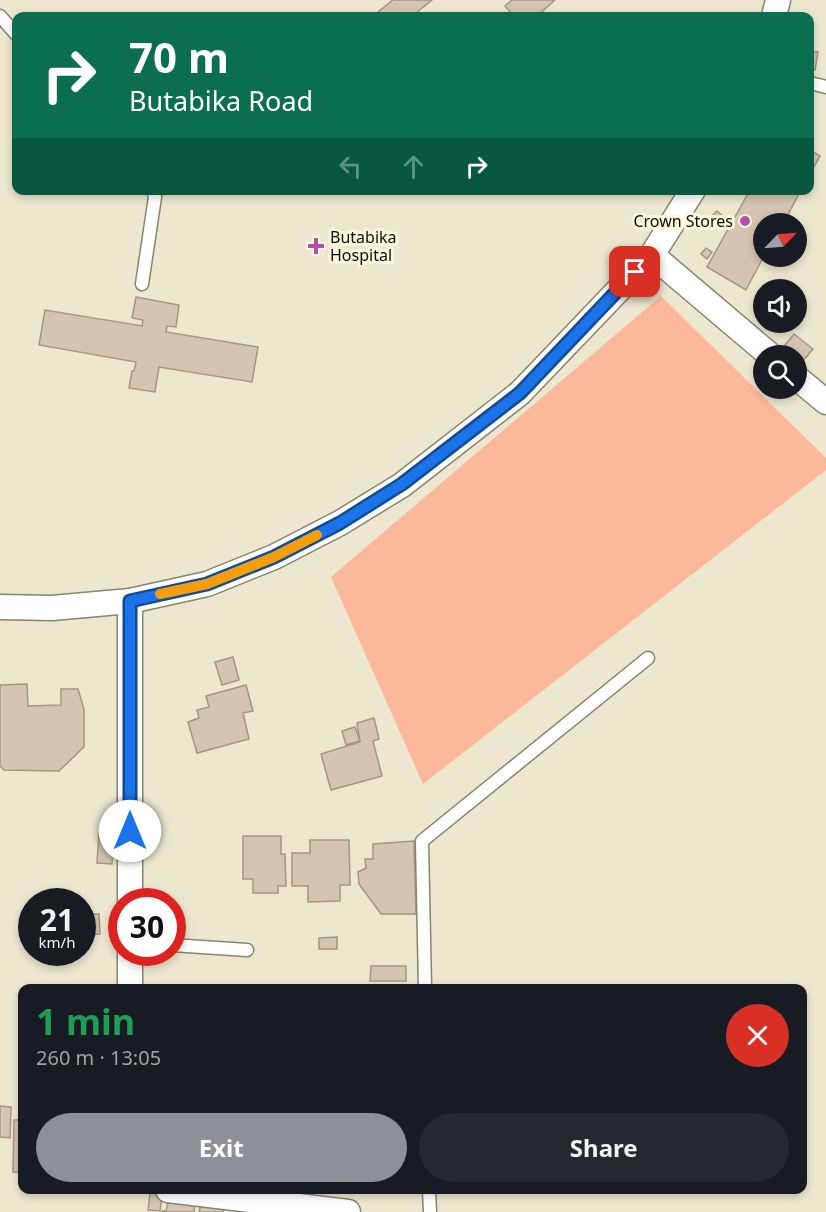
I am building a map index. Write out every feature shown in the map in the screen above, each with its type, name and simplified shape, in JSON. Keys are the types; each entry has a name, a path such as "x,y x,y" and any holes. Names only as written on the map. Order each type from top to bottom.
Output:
{"street":[{"path":"0,607 52,608 130,601 207,584 274,557 340,523 402,484 520,393 652,255 690,195"},
{"path":"652,255 758,345"},
{"path":"807,385 826,400"},
{"path":"130,601 130,888"},
{"path":"130,966 130,984"},
{"path":"201,1194 348,1212"}],"lane":[{"path":"0,16 12,30"},
{"path":"142,284 154,195"},
{"path":"425,984 422,841 648,658"},
{"path":"186,946 247,950"},
{"path":"429,1194 430,1212"}],"shaded area":[{"path":"661,296 753,386 753,399 766,399 826,458 826,470 423,784 331,577"}],"building":[{"path":"393,0 432,0 417,12 378,12"},
{"path":"512,0 555,0 542,12 510,12 505,6"},
{"path":"814,52 818,52 814,70"},
{"path":"814,152 820,156 814,167"},
{"path":"747,195 798,195 789,213 753,213 753,267 758,267 746,290 707,267"},
{"path":"717,211 724,217 719,222 712,216"},
{"path":"706,248 712,252 707,259 701,254"},
{"path":"136,297 179,305 176,327 167,326 166,332 258,347 252,382 159,367 155,392 129,388 136,362 39,345 45,310 142,326 143,320 132,318"},
{"path":"794,334 813,349 807,356 807,345 785,345"},
{"path":"233,657 239,680 222,685 215,662"},
{"path":"27,684 28,706 61,705 61,689 78,689 84,709 84,747 59,771 4,770 0,766 0,685"},
{"path":"246,685 253,711 243,713 249,739 197,753 188,722 199,718 197,710 209,707 206,696"},
{"path":"374,718 379,739 373,741 382,776 331,790 321,754 360,742 357,723"},
{"path":"355,727 360,741 346,745 342,731"},
{"path":"99,834 114,836 112,864 97,863"},
{"path":"243,836 281,836 281,854 285,854 286,886 278,886 278,893 253,893 253,879 243,879"},
{"path":"310,840 349,840 350,885 340,885 340,901 308,902 308,886 292,886 292,853 310,853"},
{"path":"414,841 416,914 381,914 359,884 358,872 366,868 365,859 373,859 373,844"},
{"path":"96,914 99,914 100,934 96,934"},
{"path":"337,937 337,949 319,949 319,938"},
{"path":"371,966 406,966 406,981 370,981"},
{"path":"0,1106 11,1107 10,1138 0,1137"},
{"path":"14,1120 18,1120 18,1173 13,1172"},
{"path":"150,1194 162,1195 160,1211 148,1210"},
{"path":"169,1198 195,1203 194,1212 162,1212 166,1211"},
{"path":"201,1203 224,1208 223,1212 199,1212"}],"slow traffic":[{"path":"160,594 207,584 274,557 317,535"}],"place":[{"name":"Crown Stores","path":"745,221"},
{"name":"Butabika Hospital","path":"316,246"}],"route":[{"path":"130,831 130,601 207,584 274,557 340,523 402,484 520,393 635,272"}]}
